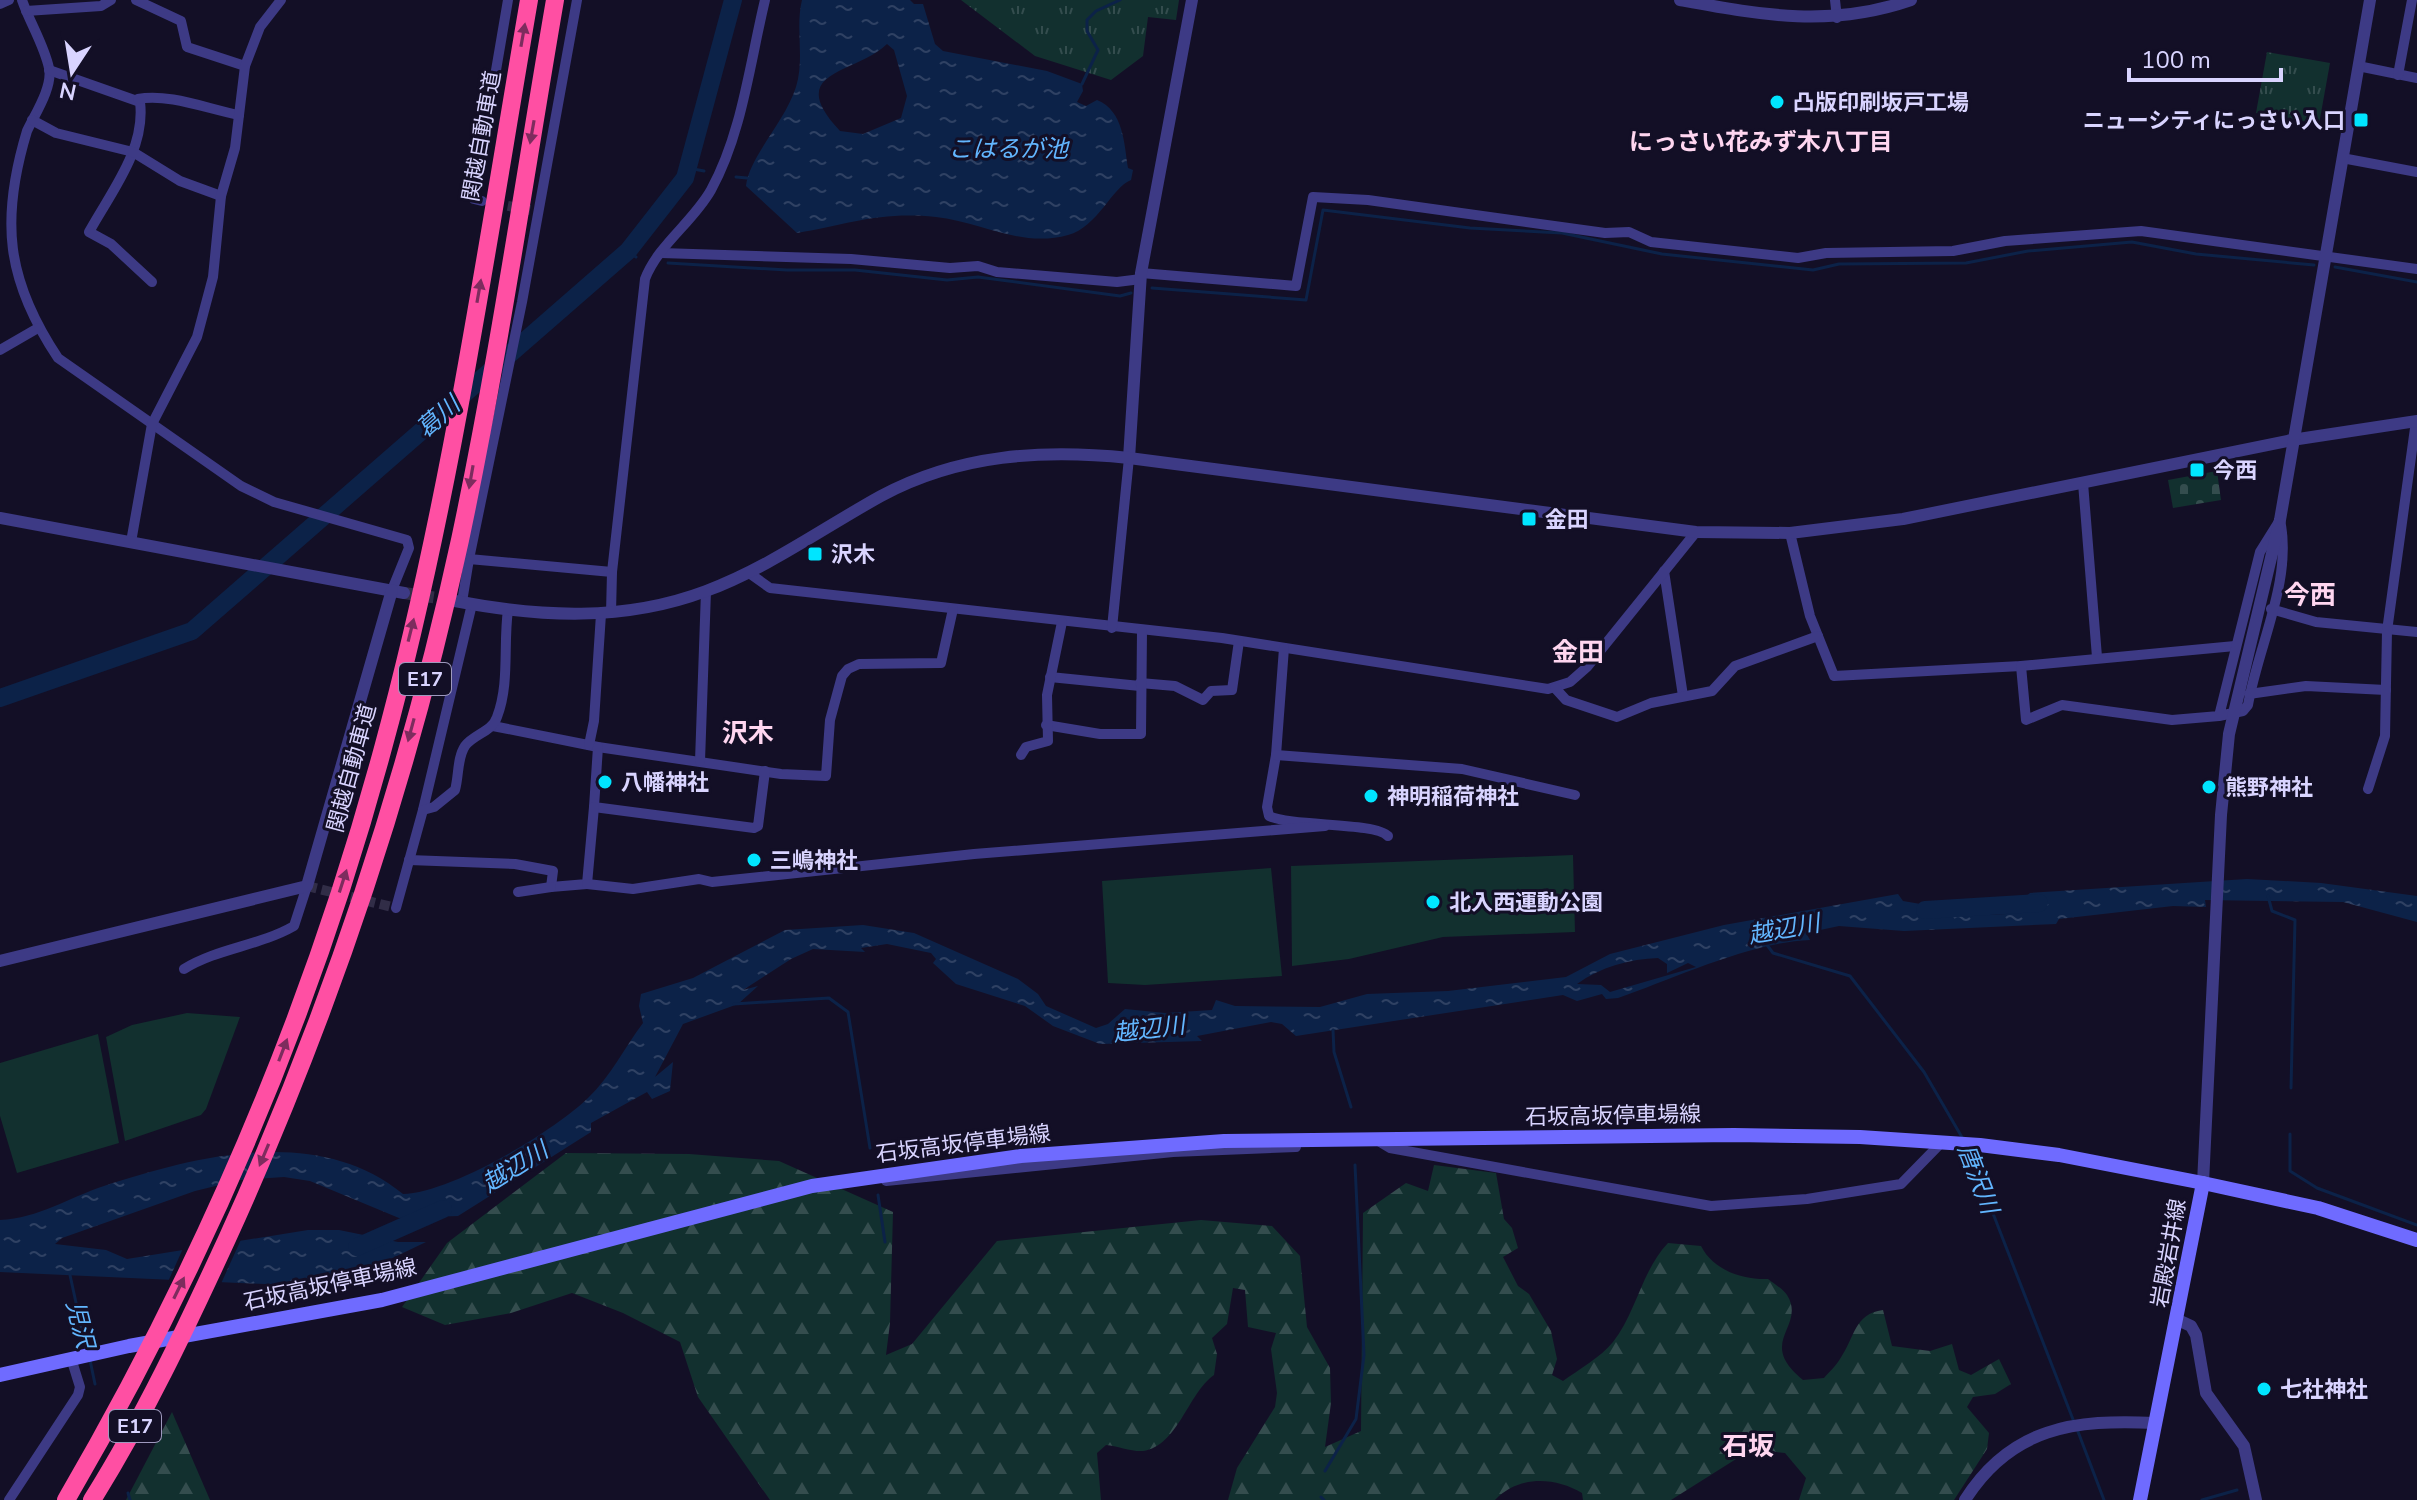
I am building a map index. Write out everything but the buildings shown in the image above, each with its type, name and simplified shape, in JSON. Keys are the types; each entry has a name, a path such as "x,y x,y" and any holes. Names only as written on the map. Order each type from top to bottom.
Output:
{"highway":[{"name":"関越自動車道","path":"66,1500 133,1380 246,1142 318,955 384,747 441,505 529,0"},
{"name":"関越自動車道","path":"93,1500 174,1350 261,1163 344,953 433,650 460,539 555,0"},
{"path":"53,1500 85,1444 133,1380"}],"main road":[{"name":"石坂高坂停車場線","path":"0,1375 96,1353 382,1300 812,1186 1021,1156 1224,1141 1734,1135 1980,1145 2059,1155 2203,1183"},
{"name":"岩殿岩井線","path":"2140,1500 2203,1183 2318,1208 2417,1240"}],"street":[{"path":"0,4 9,0"},
{"path":"111,0 101,6 24,5 49,70 47,86 17,150 2,232 10,267 38,328 58,358 241,486 260,497 407,540 409,548 294,926 277,936 206,955 184,969"},
{"path":"136,0 181,21 187,47 245,66"},
{"path":"131,542 152,424 197,337 213,277 221,196 235,148 245,66 260,27 281,0"},
{"path":"482,201 474,199 508,0"},
{"path":"396,908 423,810 469,559 520,313 534,211 577,0"},
{"path":"587,884 594,807 594,721 645,279 661,253 697,212 721,169 765,0"},
{"path":"1112,628 1129,458 1141,276 1192,0"},
{"path":"1680,0 1783,16 1837,18 1873,13 1911,0"},
{"path":"1835,0 1837,18"},
{"path":"2203,1183 2222,794 2240,677 2280,520 2370,0"},
{"path":"2398,75 2412,0"},
{"path":"2358,66 2417,78"},
{"path":"49,70 108,93 138,99 164,96 194,107 239,115"},
{"path":"138,99 142,118 133,152 89,232 111,244 152,282"},
{"path":"32,120 56,133 133,152 180,181 221,196"},
{"path":"2342,158 2417,172"},
{"path":"661,253 851,259 950,268 982,266 997,272 1117,282 1141,276 1296,286 1313,197 1368,200 1605,233 1629,232 1651,242 1798,258 1826,253 1953,251 2005,241 2141,231 2170,234 2192,241 2417,269"},
{"path":"0,350 38,328"},
{"path":"463,602 508,610 606,613 706,591 749,573 883,495 958,466 1045,453 1129,458 1696,532 1790,533 1903,519 2292,440 2417,421 2387,631 2385,736 2368,789"},
{"path":"2083,483 2097,657"},
{"path":"0,518 398,591"},
{"path":"2021,666 2026,720 2062,705 2172,720 2243,711 2271,609 2285,541 2280,520"},
{"path":"2219,716 2260,552 2280,520"},
{"path":"749,573 770,588 1239,641 1517,687 1555,688 1587,667 1696,532"},
{"path":"1790,533 1801,585 1834,676 2021,666 2235,646"},
{"path":"469,559 612,572"},
{"path":"1664,571 1683,696"},
{"path":"700,761 706,591"},
{"path":"423,810 434,807 455,790 462,752 473,738 493,726 594,746 765,771 826,776 830,720 842,676 859,664 941,663 953,609"},
{"path":"2271,609 2316,622 2417,632"},
{"path":"493,726 505,682 508,610"},
{"path":"1021,755 1026,747 1048,741 1046,725 1050,677 1062,622"},
{"path":"1046,725 1100,734 1141,734 1142,631"},
{"path":"1555,688 1566,700 1617,717 1651,703 1712,691 1735,666 1818,636"},
{"path":"1050,677 1175,686 1203,700 1211,691 1232,690 1239,641"},
{"path":"1284,648 1276,755 1267,807 1269,816 1325,826 1378,829 1388,836"},
{"path":"2249,694 2306,686 2386,690"},
{"path":"1276,755 1462,769 1575,795"},
{"path":"594,807 754,828 758,826 765,771"},
{"path":"518,892 587,884 633,889 699,879 712,882 974,854 1325,826"},
{"path":"409,860 515,864 553,871 551,887"},
{"path":"0,961 307,886"},
{"path":"1370,1138 1390,1148 1711,1206 1807,1199 1901,1184 1948,1143"},
{"path":"2178,1320 2191,1326 2196,1335 2206,1393 2244,1446 2256,1500"},
{"path":"9,1500 78,1395 80,1387 76,1357"},
{"path":"1965,1500 1996,1462 2016,1446 2064,1426 2089,1422 2155,1423"}],"green space":[{"path":"961,0 1179,0 1176,20 1148,17 1143,56 1111,80 1035,56"},
{"path":"2267,52 2330,63 2319,124 2256,113"},
{"path":"2217,471 2221,500 2173,508 2168,480"},
{"name":"北入西運動公園","path":"1573,855 1575,932 1443,937 1349,959 1292,966 1291,866"},
{"path":"1271,868 1282,976 1145,985 1108,983 1102,881"},
{"path":"187,1013 240,1017 206,1109 201,1115 125,1141 106,1037 132,1025"},
{"path":"98,1034 119,1143 17,1173 0,1116 0,1063"},
{"path":"566,1153 689,1154 779,1161 893,1212 890,1323 886,1355 912,1344 997,1241 1201,1220 1272,1226 1300,1256 1307,1327 1330,1368 1331,1403 1325,1447 1361,1431 1363,1213 1406,1183 1428,1191 1434,1165 1496,1173 1504,1219 1512,1228 1518,1248 1503,1257 1518,1286 1529,1294 1551,1331 1557,1359 1552,1375 1563,1381 1613,1342 1652,1266 1668,1243 1701,1246 1713,1261 1729,1272 1748,1278 1768,1279 1787,1295 1791,1316 1782,1344 1783,1355 1803,1380 1824,1378 1838,1362 1861,1321 1873,1312 1883,1310 1892,1346 1930,1351 1952,1344 1959,1370 1971,1375 1999,1359 2011,1384 1995,1394 1973,1397 1967,1407 1989,1433 1987,1449 1954,1500 1799,1500 1806,1478 1785,1453 1761,1450 1744,1454 1671,1500 1583,1500 1582,1493 1571,1488 1537,1481 1515,1486 1495,1500 1228,1500 1237,1468 1275,1407 1277,1393 1271,1349 1276,1333 1248,1327 1245,1290 1233,1288 1227,1324 1212,1338 1217,1354 1214,1375 1197,1394 1174,1430 1155,1447 1139,1451 1106,1445 1097,1453 1101,1500 770,1500 698,1397 680,1342 623,1313 572,1293 511,1313 445,1325 402,1307 447,1243"},
{"path":"172,1412 210,1500 126,1500"}],"water":[{"name":"こはるが池","path":"802,0 910,0 914,4 923,4 935,44 943,51 1047,71 1082,84 1083,91 1077,102 1086,106 1097,100 1106,105 1118,120 1128,168 1133,170 1131,180 1117,190 1079,231 1051,238 1018,236 953,220 916,216 865,219 797,233 746,186 754,163 796,87 800,65","holes":["887,44 894,50 907,96 901,118 863,134 840,131 824,111 819,96 821,85 830,76"]},
{"path":"2247,879 2321,883 2417,896 2417,922 2343,902 2205,900 2206,907 2173,906 2059,919 2056,924 1904,931 1839,926 1806,933 1810,940 1787,942 1738,954 1618,998 1606,999 1602,994 1577,1001 1563,995 1296,1036 1282,1024 1271,1022 1197,1036 1202,1041 1100,1044 1053,1026 1025,1006 956,984 933,963 936,959 931,953 887,944 861,948 865,952 813,949 791,959 743,990 758,986 738,1004 683,1024 655,1077 673,1062 670,1091 652,1099 647,1092 591,1123 591,1132 458,1216 399,1218 310,1181 284,1177 240,1180 195,1191 62,1238 55,1244 106,1250 127,1259 308,1230 339,1230 398,1242 426,1242 380,1264 357,1267 307,1286 0,1272 0,1220 28,1216 104,1186 179,1164 258,1152 296,1153 334,1159 370,1173 403,1194 423,1191 473,1172 527,1143 588,1098 643,1023 639,1006 641,994 693,978 785,930 863,925 914,933 1018,979 1038,994 1046,1006 1096,1028 1108,1024 1125,1009 1165,1013 1212,1010 1216,1000 1235,1006 1320,1007 1367,994 1448,991 1566,977 1610,954 1724,925 1898,894 1903,901 1984,915 2006,914 2030,893","holes":["1658,958 1667,964 1667,973 1688,963 1696,967 1610,992 1601,985 1577,984 1595,973 1626,962"]}],"pier":[{"path":"243,1235 219,1288 167,1284 186,1242"}],"waterway":[{"name":"葛川","path":"0,698 192,631 628,251 685,178 733,0"},
{"path":"1082,84 1098,50 1087,31 1087,20 1096,11 1120,0"},
{"path":"688,168 704,171"},
{"path":"736,177 747,178"},
{"path":"1152,288 1306,300 1323,210 1470,228 1562,233 1662,254 1813,270 1839,264 1966,263 2028,251 2132,242 2196,254 2314,265"},
{"path":"628,251 636,257"},
{"path":"668,263 787,270 855,270 947,280 978,277 1120,296 1131,293"},
{"path":"2335,267 2417,282"},
{"path":"2268,896 2272,911 2295,920 2291,1088"},
{"name":"越辺川","path":"1925,910 2039,903"},
{"name":"唐沢川","path":"1767,945 1773,953 1850,976 1924,1072 1963,1139"},
{"path":"734,1004 829,998 848,1012 870,1148"},
{"path":"1333,1030 1334,1052 1351,1107"},
{"path":"2290,1134 2290,1171 2317,1188 2417,1225"},
{"name":"唐沢川","path":"1968,1149 2074,1422"},
{"path":"1325,1471 1356,1419 1364,1355 1355,1165"},
{"path":"878,1195 885,1242"},
{"name":"越辺川","path":"357,1247 443,1209"},
{"name":"児沢","path":"70,1275 86,1349"},
{"name":"児沢","path":"90,1360 95,1384"},
{"name":"唐沢川","path":"2077,1429 2104,1500"},
{"path":"2202,1500 2237,1490"},
{"name":"児沢","path":"128,1493 130,1500"},
{"path":"1321,1497 1324,1500"}],"tunnel":[{"path":"493,203 530,210"},
{"path":"404,593 452,600"},
{"path":"307,886 396,908"}],"place":[{"name":"凸版印刷坂戸工場","path":"1777,102"},
{"name":"ニューシティにっさい入口","path":"2361,120"},
{"name":"今西","path":"2197,470"},
{"name":"金田","path":"1529,519"},
{"name":"沢木","path":"815,554"},
{"name":"八幡神社","path":"605,782"},
{"name":"熊野神社","path":"2209,787"},
{"name":"神明稲荷神社","path":"1371,796"},
{"name":"三嶋神社","path":"754,860"},
{"name":"北入西運動公園","path":"1433,902"},
{"name":"七社神社","path":"2264,1389"}],"district":[{"name":"にっさい花みず木八丁目","path":"1761,142"},
{"name":"今西","path":"2310,595"},
{"name":"金田","path":"1578,652"},
{"name":"沢木","path":"748,733"},
{"name":"石坂","path":"1748,1446"}]}
